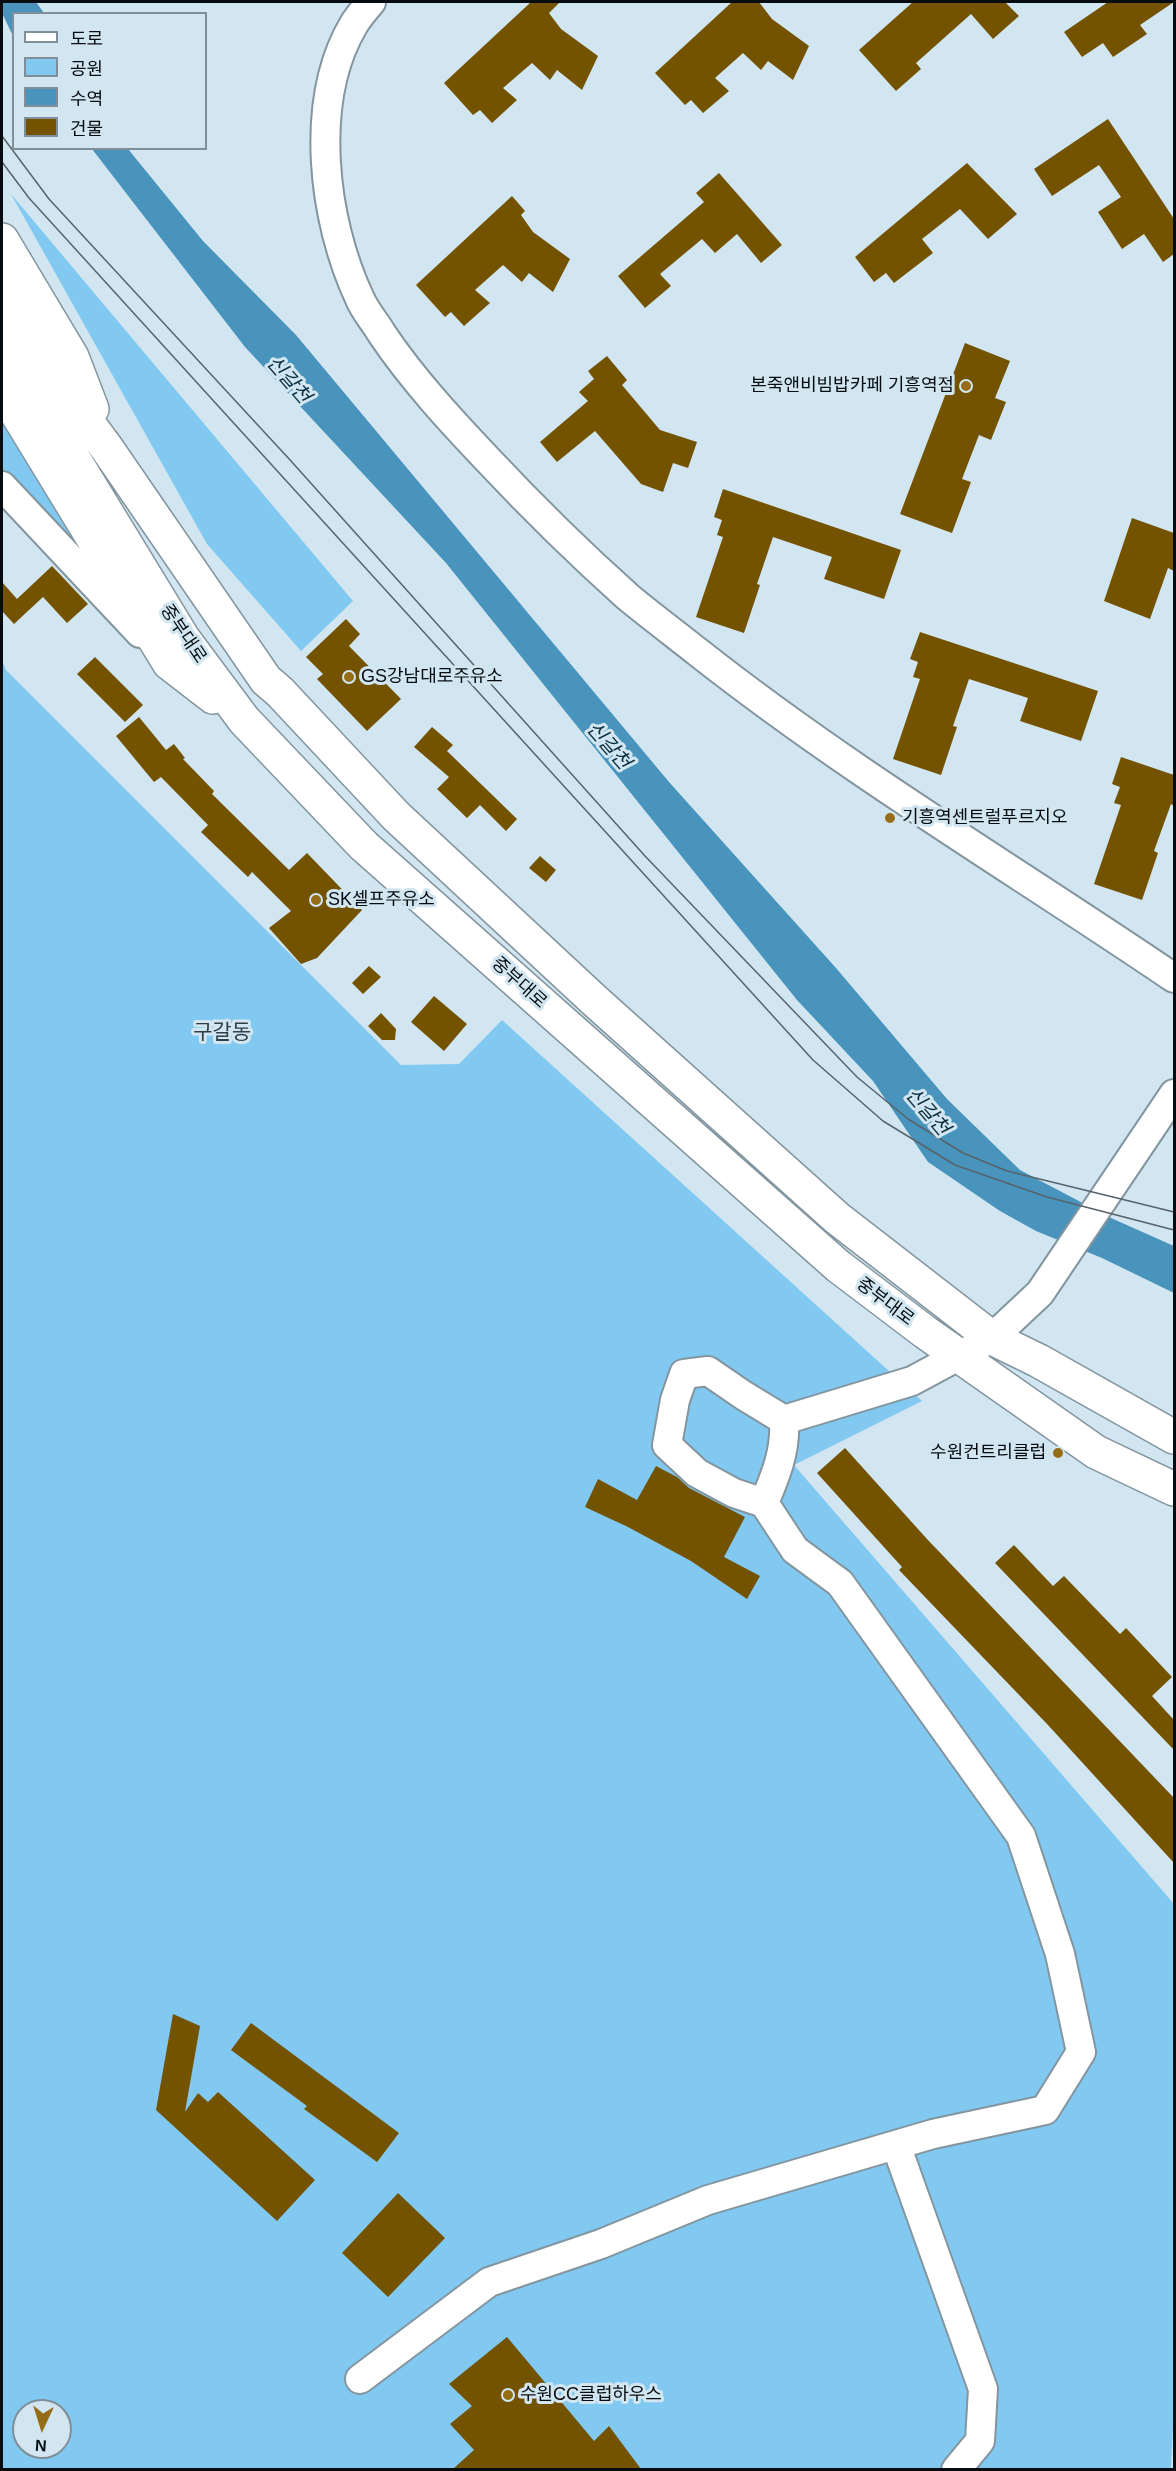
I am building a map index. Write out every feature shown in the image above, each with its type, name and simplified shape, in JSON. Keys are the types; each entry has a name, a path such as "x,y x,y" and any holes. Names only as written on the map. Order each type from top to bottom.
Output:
{"main road":[{"path":"2,240 72,357 106,447"},
{"name":"중부대로","path":"2,290 48,369 106,447 266,680 280,692 396,816 594,1000 837,1218 992,1338 1039,1361 1174,1437"},
{"name":"중부대로","path":"2,341 183,638 244,720 364,846 838,1266 958,1355 1096,1452 1174,1489"},
{"path":"2,389 169,663 244,720"}],"street":[{"path":"371,2 354,25 340,57 329,100 326,169 330,207 343,255 357,292 404,366 461,432 533,508 648,612 812,738 916,809 1054,896 1174,978"},
{"path":"2,486 169,663"},
{"path":"360,2379 489,2282 601,2244 708,2200 933,2134 1045,2110 1081,2052 1060,1954 1021,1836 840,1583 795,1550 764,1503 734,1493 697,1473 667,1445 675,1400 684,1374 708,1371 784,1420 912,1381 992,1338 1040,1293 1174,1094"},
{"path":"1135,1154 1174,1109"},
{"path":"764,1503 777,1474 785,1438 784,1420"},
{"path":"896,2145 983,2389 980,2440 956,2469"}],"green space":[{"path":"11,194 353,601 301,651 207,544"},
{"path":"2,407 127,608 2,476"},
{"path":"2,660 6,670 401,1065 459,1064 502,1020 922,1401 794,1465 1174,1904 1174,2404 1171,2469 2,2469"}],"water":[{"path":"2,2 36,2 43,12 12,12 12,34 2,13"},
{"name":"신갈천","path":"93,150 129,150 203,241 296,335 669,782 836,968 947,1099 1020,1170 1111,1218 1174,1246 1174,1293 1102,1258 1036,1231 1000,1211 928,1162 873,1081 797,1000 446,563 245,347"}],"building":[{"path":"531,2 560,2 549,13 561,29 598,56 582,90 557,70 550,80 532,63 503,88 517,100 492,123 480,110 473,115 444,83"},
{"path":"732,2 759,2 772,19 809,46 793,80 768,61 761,70 743,53 715,78 729,91 703,113 691,100 685,105 655,73"},
{"path":"913,2 1005,2 1019,16 993,39 971,14 916,63 921,69 896,91 859,50"},
{"path":"1108,2 1174,2 1140,25 1147,34 1113,57 1103,43 1082,57 1064,32"},
{"path":"1108,119 1174,219 1174,254 1163,262 1144,234 1122,249 1098,212 1121,197 1099,165 1052,196 1034,169"},
{"path":"967,163 1017,214 988,239 960,209 922,239 933,253 894,283 886,273 874,282 855,257"},
{"path":"719,173 782,245 761,263 737,234 715,253 702,239 660,274 671,286 645,308 618,276 704,202 696,193"},
{"path":"512,196 525,211 521,215 533,232 570,259 553,292 529,273 522,282 503,265 475,290 490,303 464,326 451,312 445,317 416,285"},
{"path":"965,343 1010,361 995,398 1006,402 991,440 979,435 962,479 971,482 952,533 900,514"},
{"path":"607,356 627,380 622,385 660,430 697,442 688,468 673,463 663,492 641,484 595,431 557,462 540,442 588,401 579,392 594,379 588,371"},
{"path":"723,489 901,550 884,599 824,579 832,557 773,537 744,633 696,617 723,537 717,535 722,520 714,517"},
{"path":"1132,518 1174,533 1174,571 1168,568 1150,619 1104,601"},
{"path":"52,566 88,604 67,623 43,597 14,624 2,611 2,582 17,599"},
{"name":"GS강남대로주유소","path":"346,619 360,634 349,646 401,699 367,731 317,679 323,674 306,657"},
{"path":"920,632 1098,691 1081,741 1020,721 1028,698 969,679 953,726 957,727 941,775 893,759 920,679 913,677 918,662 910,659"},
{"path":"95,657 143,705 125,722 77,674"},
{"path":"139,717 166,750 174,744 185,758 183,759 214,791 212,794 289,870 307,853 362,910 317,958 301,964 269,928 291,911 252,872 248,877 201,832 208,825 161,777 154,782 116,736"},
{"path":"432,727 453,745 447,751 517,819 506,831 480,805 467,818 437,789 449,777 414,747"},
{"path":"1121,757 1174,775 1174,806 1171,804 1154,851 1158,853 1142,900 1094,884 1121,805 1114,803 1120,787 1112,784"},
{"path":"540,856 556,870 546,882 529,868"},
{"path":"369,966 381,977 363,994 352,983"},
{"path":"434,996 467,1024 444,1051 411,1022"},
{"path":"381,1013 396,1029 395,1040 382,1040 368,1026"},
{"path":"845,1448 927,1539 1174,1798 1174,1863 1048,1725 899,1570 902,1567 817,1473"},
{"path":"656,1466 677,1477 689,1488 745,1517 724,1557 760,1576 747,1599 691,1561 585,1507 598,1479 637,1500"},
{"path":"1014,1545 1053,1586 1064,1576 1120,1634 1126,1628 1172,1677 1152,1696 1174,1720 1174,1750 995,1563"},
{"path":"173,2014 200,2026 185,2112 198,2093 208,2102 218,2092 315,2180 277,2221 156,2110"},
{"path":"251,2023 399,2133 377,2162 304,2109 307,2106 231,2050"},
{"path":"398,2193 445,2238 388,2297 342,2253"},
{"name":"수원CC클럽하우스","path":"507,2337 594,2441 609,2426 641,2469 453,2469 474,2450 450,2424 472,2406 449,2384"}],"tram line":[{"path":"2,136 12,149"},
{"path":"12,150 49,199 291,461 645,856 857,1077 908,1119 963,1153 1007,1171 1174,1212"},
{"path":"2,162 29,198 813,1060 883,1121 955,1165 1047,1197 1174,1230"}],"place":[{"name":"본죽앤비빔밥카페 기흥역점","path":"966,386"},
{"name":"GS강남대로주유소","path":"349,677"},
{"name":"기흥역센트럴푸르지오","path":"890,818"},
{"name":"SK셀프주유소","path":"316,900"},
{"name":"수원컨트리클럽","path":"1058,1453"},
{"name":"수원CC클럽하우스","path":"508,2395"}],"district":[{"name":"구갈동","path":"222,1033"}]}
